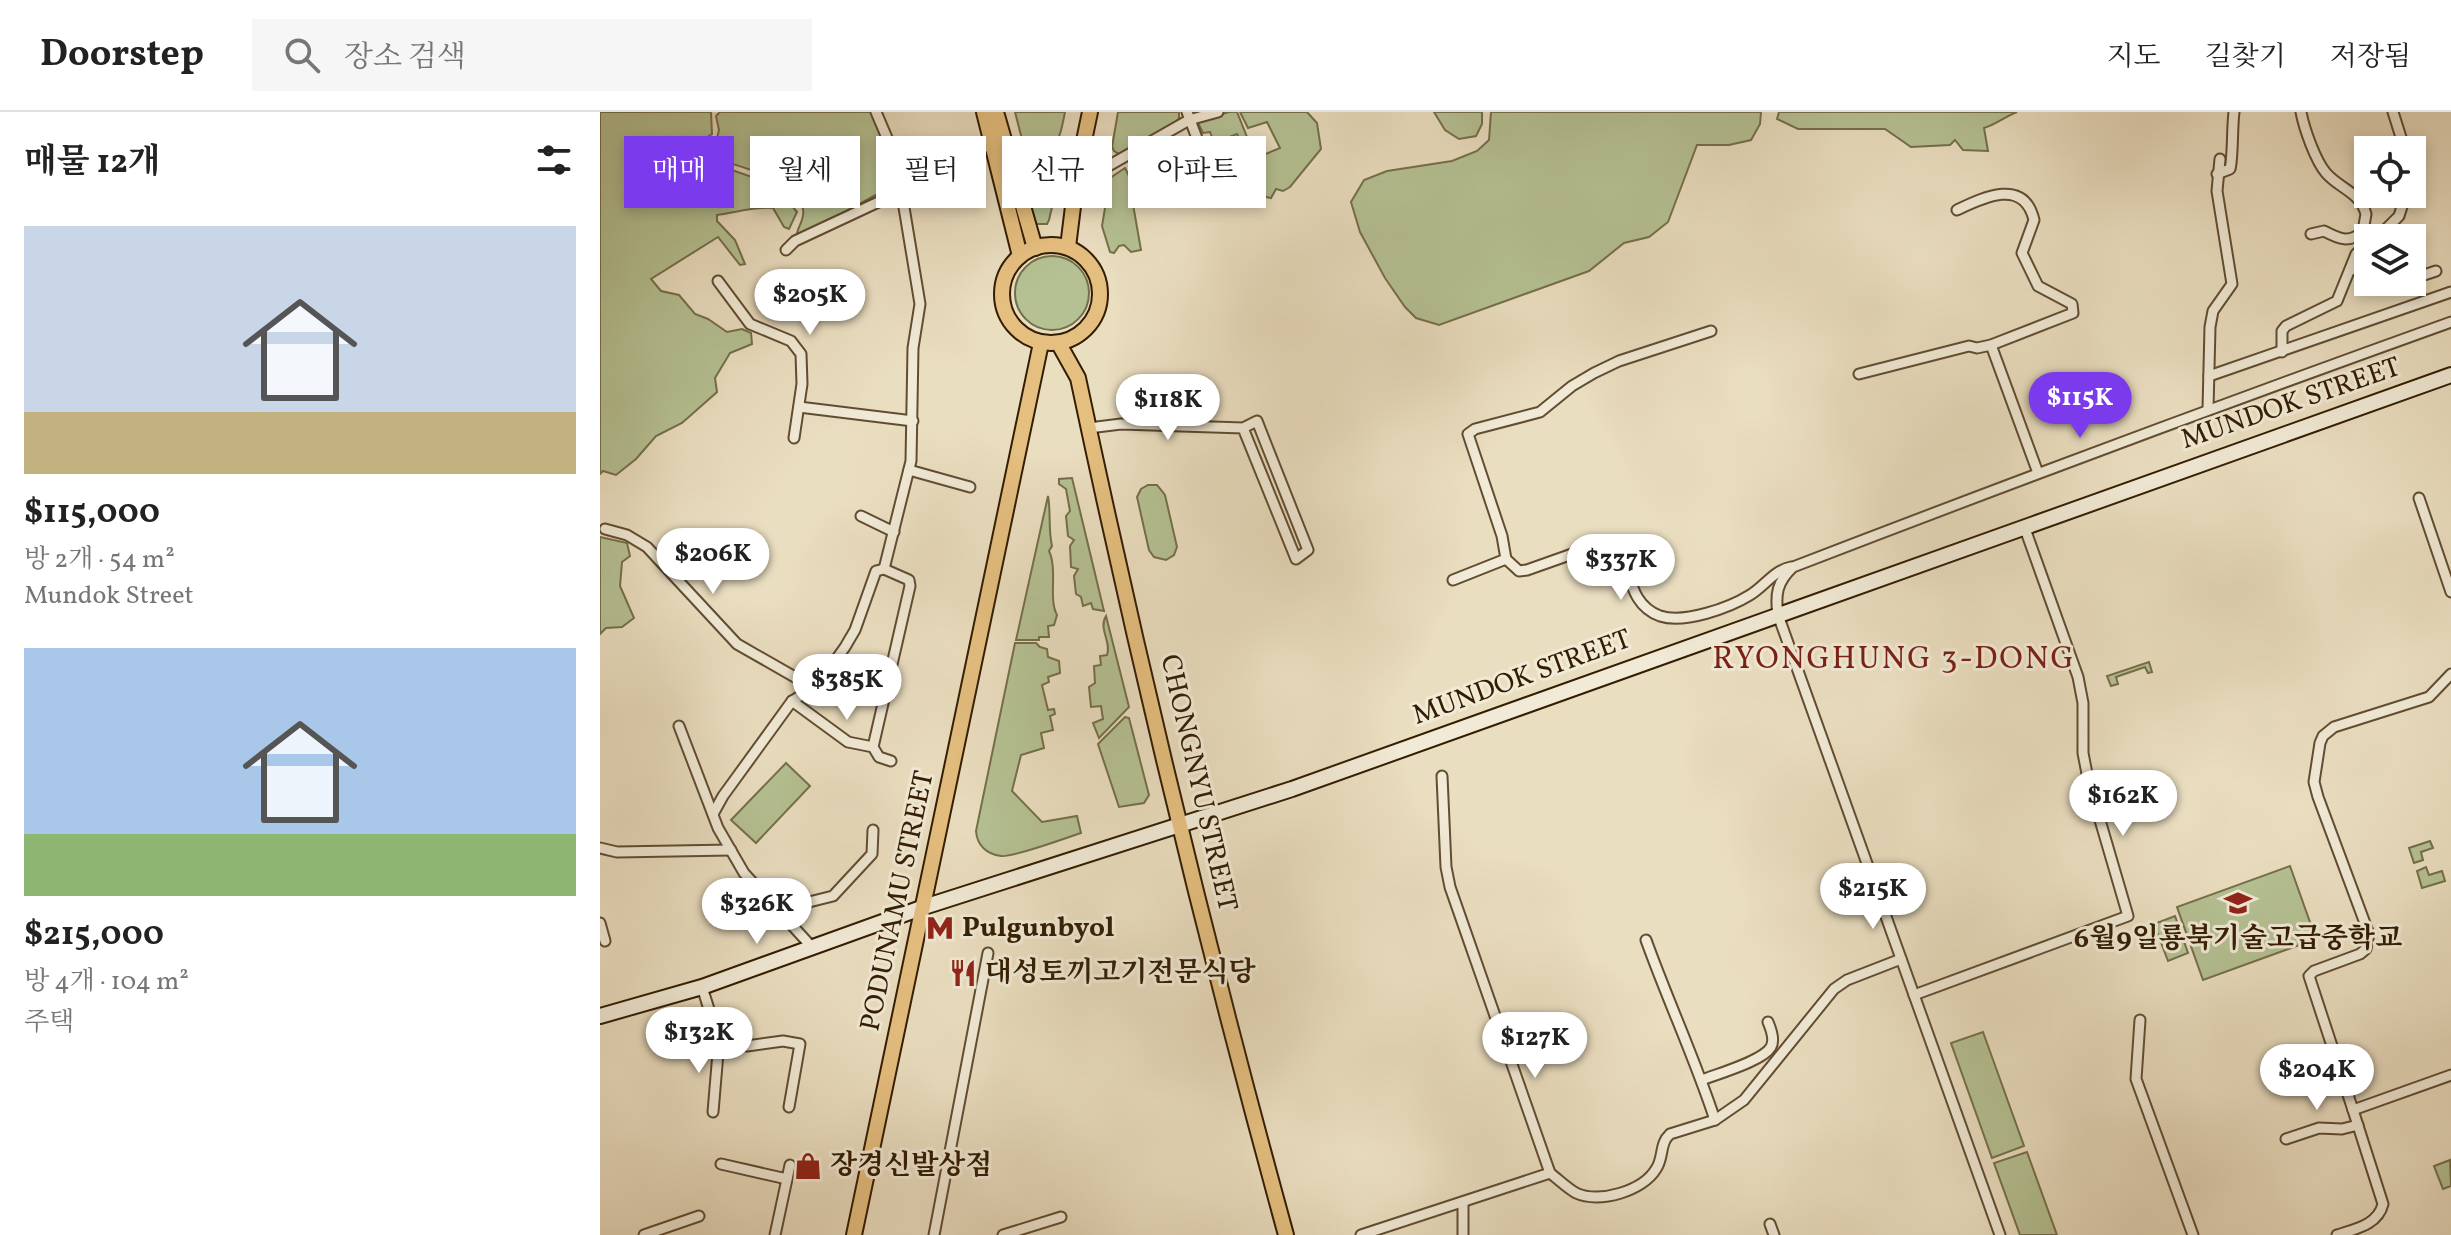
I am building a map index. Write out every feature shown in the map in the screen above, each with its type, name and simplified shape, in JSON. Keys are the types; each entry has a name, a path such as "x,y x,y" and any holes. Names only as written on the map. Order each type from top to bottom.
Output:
{"main road":[{"path":"984,112 1020,256"},
{"path":"996,112 1035,248"},
{"path":"1085,136 1090,112"},
{"path":"1068,247 1073,208"},
{"path":"1051,245 1068,247 1082,255 1093,267 1100,282 1101,299 1097,315 1088,328 1075,338 1059,344 1034,342 1021,334 1004,310 1004,280 1020,256 1035,248 1051,245"},
{"name":"PODUNAMU STREET","path":"854,1235 1041,343"},
{"name":"CHONGNYU STREET","path":"1059,344 1078,378 1181,826 1286,1235"},
{"name":"MUNDOK STREET","path":"600,1016 702,987 924,907 1181,826 2451,375"}],"street":[{"path":"876,112 886,136"},
{"path":"1112,163 1188,116 1218,112"},
{"path":"2217,174 2230,169 2232,164 2230,150 2234,112"},
{"path":"2301,112 2304,127 2326,173 2355,194 2366,214 2363,231 2350,239 2340,239 2324,231 2311,234"},
{"path":"2393,112 2401,136"},
{"path":"1188,116 1196,136"},
{"path":"986,146 992,143"},
{"path":"2208,409 2213,311 2232,284 2217,191 2220,159"},
{"path":"1859,374 1969,346 1991,345 2073,313 2072,304 2038,286 2022,253 2034,220 2027,204 2017,197 1994,194 1957,210"},
{"path":"786,250 795,241 876,203"},
{"path":"884,569 909,470 913,348 920,318 905,208"},
{"path":"2282,352 2282,331 2286,326 2334,304 2354,262"},
{"path":"2426,274 2436,271"},
{"path":"718,281 750,324 791,341 797,347 802,363 794,438"},
{"path":"2209,376 2451,292"},
{"path":"1711,331 1619,361 1572,386 1540,412 1475,429 1468,434 1502,536 1506,559 1519,571 1609,541 1618,549 1636,597 1655,614 1682,619 1749,595 1775,573 2208,409 2451,322"},
{"path":"1991,345 2038,473"},
{"path":"799,407 913,421"},
{"path":"1089,428 1121,424 1243,428 1257,421 1308,550 1296,559 1243,428"},
{"path":"909,470 970,487"},
{"path":"2419,498 2451,592"},
{"path":"861,516 894,532"},
{"path":"1914,995 2128,916 2088,779 2083,753 2084,721 2078,677 2024,526"},
{"path":"605,529 627,535 647,547 737,644 814,688"},
{"path":"1453,580 1506,559"},
{"path":"1793,567 1779,582 1775,596 1778,615 2000,1235"},
{"path":"713,814 792,701 814,688 855,630 876,571 884,569 909,580 910,586 873,747 879,757 891,761"},
{"path":"2337,1235 2376,1218 2383,1204 2309,976 2314,971 2360,954 2366,949 2369,934 2318,797 2314,769 2323,736 2334,727 2429,697 2451,674"},
{"path":"792,701 848,742 873,747"},
{"path":"679,726 713,814 744,873 811,946"},
{"path":"1442,776 1445,852 1450,887 1550,1173 1575,1193 1608,1196 1640,1184 1655,1172 1661,1161 1663,1144 1670,1134 1715,1120 1744,1100 1834,989 1847,980 1901,959"},
{"path":"789,922 809,902 833,896 872,854 873,830"},
{"path":"600,848 617,852 731,850"},
{"path":"600,923 605,941"},
{"path":"1646,940 1715,1120"},
{"path":"934,1235 988,953"},
{"path":"702,987 719,1041 713,1112"},
{"path":"2140,1020 2136,1079 2193,1235"},
{"path":"1702,1080 1762,1056 1771,1048 1773,1041 1768,1022"},
{"path":"719,1041 747,1046 783,1041 800,1044 789,1107"},
{"path":"2353,1110 2451,1075"},
{"path":"2286,1139 2319,1128 2342,1129 2358,1125"},
{"path":"721,1164 787,1179"},
{"path":"775,1235 790,1165"},
{"path":"1361,1235 1550,1173"},
{"path":"1463,1202 1463,1235"},
{"path":"644,1235 699,1216"},
{"path":"1003,1235 1061,1217"},
{"path":"1770,1224 1774,1235"}],"green space":[{"path":"600,112 711,112 712,134 709,136 624,136 624,208 734,208 734,171 750,176 750,208 773,208 717,215 717,221 735,240 745,264 740,265 718,237 651,279 661,291 679,295 695,314 727,332 742,329 751,333 752,344 730,353 715,378 717,392 682,423 656,436 636,459 616,475 603,471 600,474"},
{"path":"720,112 872,112 883,136 876,136 876,195 860,204 860,136 750,136 750,170 734,164 734,136 718,136 716,116"},
{"path":"1015,112 1065,112 1059,136 1021,136"},
{"path":"1118,112 1179,112 1179,118 1172,127 1156,136 1128,136 1128,151 1121,155 1112,147"},
{"path":"1237,112 1247,136 1212,136 1210,132 1203,133 1197,121"},
{"path":"1240,112 1307,112 1317,123 1321,149 1290,187 1283,191 1276,189 1271,198 1266,197 1266,154 1280,148 1267,122 1248,128"},
{"path":"1434,112 1482,112 1482,124 1476,136 1459,139 1445,130"},
{"path":"1491,112 1761,112 1760,124 1751,140 1729,145 1697,145 1668,222 1649,237 1624,243 1589,271 1439,325 1416,318 1405,307 1360,232 1351,202 1364,180 1387,171 1452,161 1477,151 1489,140"},
{"path":"1779,112 2017,112 1984,128 1988,151 1963,150 1955,140 1950,145 1911,147 1885,129 1798,129 1777,119"},
{"path":"1125,168 1128,174 1128,208 1134,208 1141,250 1131,252 1124,245 1114,253 1110,252 1102,226 1105,208 1112,208 1112,177"},
{"path":"773,208 794,208 797,212 789,229 784,227"},
{"path":"852,208 807,233 797,233 803,209"},
{"path":"1031,208 1052,208 1047,224 1035,224"},
{"path":"1045,256 1059,256 1073,262 1083,272 1089,293 1087,307 1073,324 1059,330 1045,330 1031,324 1021,314 1015,300 1015,286 1021,272 1031,262"},
{"path":"1072,478 1104,611 1093,609 1091,603 1083,606 1081,597 1076,594 1074,576 1078,569 1071,567 1070,546 1074,540 1068,536 1066,516 1070,511 1066,489 1059,484 1059,479"},
{"path":"1157,485 1165,495 1177,547 1174,555 1166,560 1154,557 1149,550 1137,497 1141,489"},
{"path":"1048,496 1052,546 1049,551 1057,615 1054,625 1048,626 1049,637 1016,640"},
{"path":"600,537 627,543 630,556 622,562 620,586 634,618 622,627 606,628 600,634"},
{"path":"1106,616 1129,707 1099,738 1093,723 1103,719 1101,706 1091,707 1089,687 1095,683 1094,666 1101,665 1100,656 1107,655 1103,626"},
{"path":"1015,643 1036,643 1047,649 1048,657 1059,661 1060,673 1048,677 1049,682 1042,685 1048,710 1054,709 1055,714 1050,716 1053,730 1041,733 1044,748 1021,755 1012,791 1042,822 1077,816 1081,833 1001,856 983,848 976,831"},
{"path":"2149,662 2152,672 2148,673 2145,667 2116,677 2118,684 2111,686 2107,676"},
{"path":"1125,717 1129,718 1149,795 1144,803 1119,807 1098,744"},
{"path":"786,763 810,786 756,843 731,820"},
{"path":"2430,841 2433,848 2421,852 2423,860 2414,863 2409,848"},
{"path":"2290,866 2316,939 2203,980 2177,907"},
{"path":"2426,867 2429,875 2442,871 2445,881 2422,888 2417,871"},
{"path":"2175,916 2188,953 2168,961 2154,924"},
{"path":"1983,1032 2024,1146 1992,1158 1951,1043"},
{"path":"2027,1152 2057,1235 2020,1235 1994,1163"},
{"path":"2450,1160 2451,1186 2443,1189 2434,1166"}],"place":[{"name":"6월9일룡북기술고급중학교","path":"2238,903"},
{"name":"Pulgunbyol","path":"940,928"},
{"name":"대성토끼고기전문식당","path":"963,973"},
{"name":"장경신발상점","path":"808,1166"}],"district":[{"name":"RYONGHUNG 3-DONG","path":"1894,660"}]}
